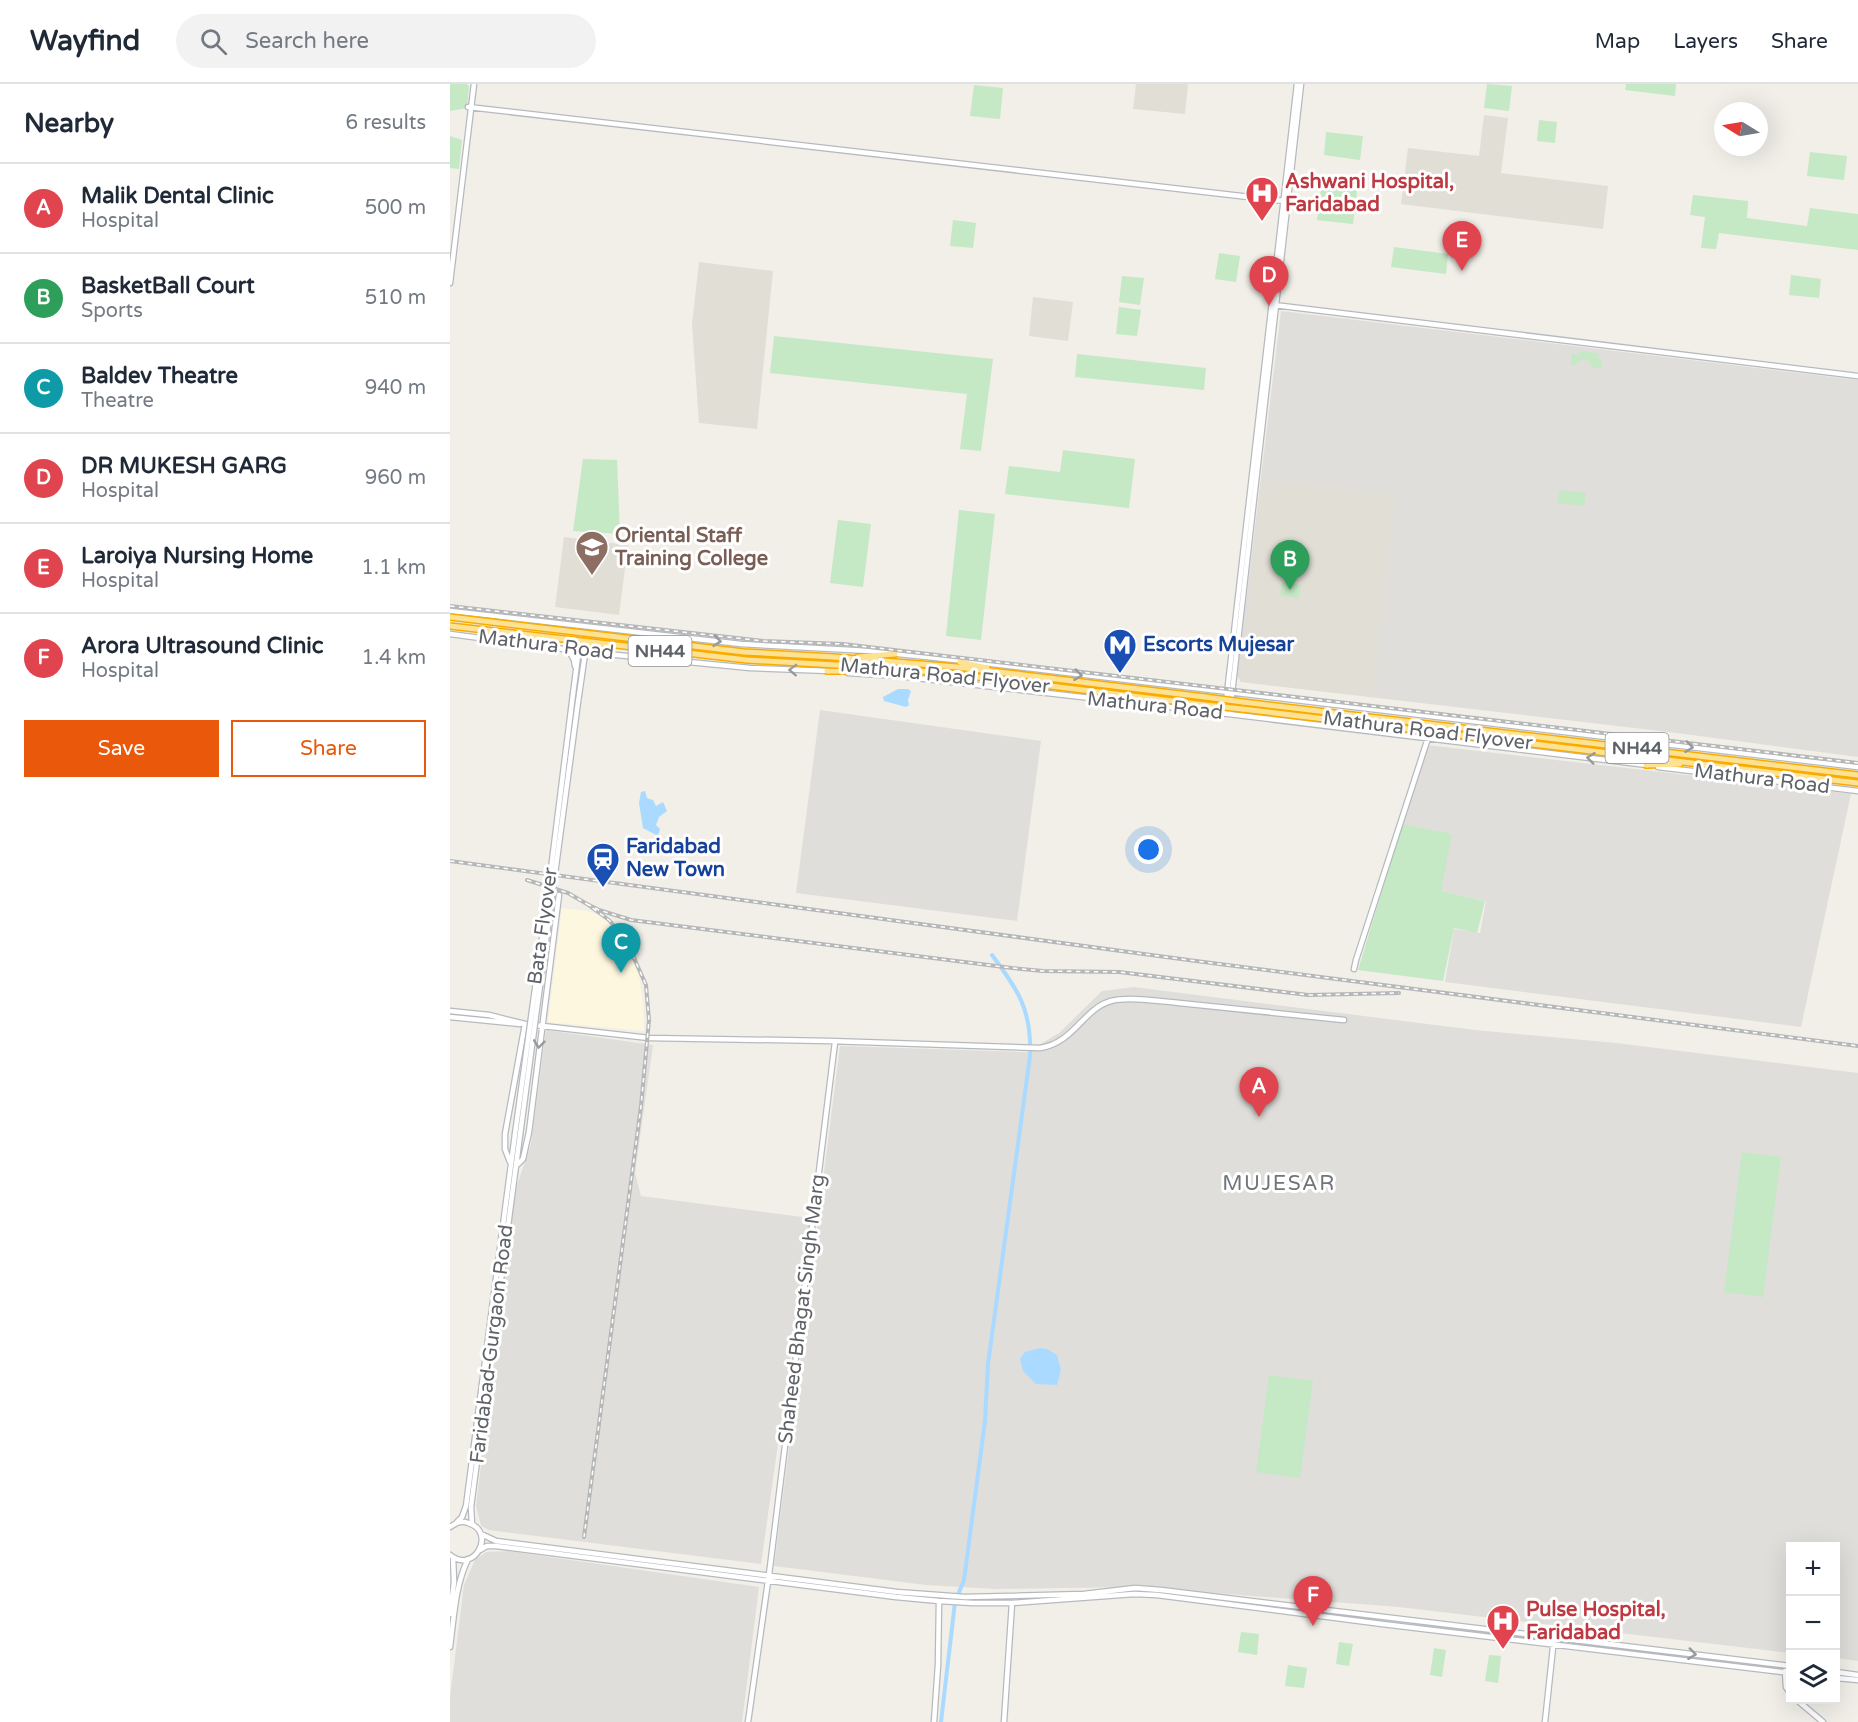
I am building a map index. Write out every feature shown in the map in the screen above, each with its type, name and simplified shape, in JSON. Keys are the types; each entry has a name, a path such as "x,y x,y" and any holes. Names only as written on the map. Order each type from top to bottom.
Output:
{"highway":[{"name":"Mathura Road Flyover","path":"450,617 744,652 848,658"},
{"name":"Mathura Road Flyover","path":"450,626 747,660 871,667 1025,683 1690,763"},
{"path":"848,658 895,654"},
{"name":"NH44","path":"848,658 1007,674"},
{"path":"960,662 1007,674"},
{"path":"827,671 895,669"},
{"name":"Mathura Road Flyover","path":"1007,674 1858,775"},
{"path":"1646,765 1690,763"},
{"name":"Mathura Road","path":"1690,763 1858,783"}],"street":[{"path":"450,257 473,84"},
{"path":"1274,305 1299,84"},
{"path":"1227,714 1299,84"},
{"path":"470,107 1056,177 1284,201"},
{"path":"450,283 470,107"},
{"path":"1274,305 1858,376"},
{"name":"Mathura Road","path":"450,611 741,644 870,651 984,663 1229,694 1858,767"},
{"path":"557,648 566,640 567,634 565,628 559,624"},
{"path":"576,675 581,626"},
{"path":"576,694 584,664 589,627"},
{"path":"606,654 601,642 604,633 609,629"},
{"name":"Mathura Road","path":"450,634 586,652 750,668 827,671 910,678 1858,791"},
{"path":"568,649 574,660 576,675"},
{"path":"584,664 596,653"},
{"name":"Bata Flyover","path":"509,1178 514,1165 576,694 576,675"},
{"name":"Bata Flyover","path":"517,1134 578,702 576,694"},
{"path":"1354,969 1428,738"},
{"path":"525,1024 505,1134 505,1149 514,1165 523,1159 527,1145 559,895"},
{"path":"450,1017 649,1038 1026,1048 1049,1047 1064,1039 1098,1007 1116,999 1344,1020"},
{"path":"450,1011 489,1015 525,1024"},
{"name":"Shaheed Bhagat Singh Marg","path":"748,1722 835,1042"},
{"name":"Faridabad-Gurgaon Road","path":"472,1524 471,1507 514,1165"},
{"name":"Faridabad-Gurgaon Road","path":"457,1522 462,1517 466,1506 509,1178"},
{"path":"450,1527 457,1522 464,1521 472,1524 481,1534 496,1541 939,1601 949,1599"},
{"path":"480,1550 481,1534"},
{"path":"450,1647 462,1572 468,1559 487,1546 496,1546 949,1599 1012,1603 1134,1594 1158,1595 1786,1673"},
{"path":"450,1614 454,1582 451,1556 461,1560 468,1559"},
{"path":"965,1600 1084,1594 1135,1588 1161,1590 1786,1666"},
{"path":"934,1722 938,1672 939,1601"},
{"path":"1004,1722 1012,1603"},
{"path":"1545,1722 1554,1638"},
{"path":"1840,1673 1858,1675"},
{"path":"1840,1678 1858,1680"},
{"path":"1802,1704 1823,1722"}],"shaded area":[{"path":"1136,84 1188,84 1185,114 1133,109"},
{"path":"1484,115 1508,118 1501,173 1608,186 1603,229 1401,204 1408,148 1479,156"},
{"path":"699,262 773,271 757,429 699,423 692,324"},
{"path":"1033,297 1073,302 1068,341 1029,336"},
{"path":"1281,311 1858,380 1858,757 1677,733 1241,682 1237,676"},
{"path":"1262,480 1395,495 1373,697 1241,681"},
{"name":"Oriental Staff Training College","path":"564,537 628,545 619,615 555,607"},
{"path":"820,710 1041,741 1017,921 796,893"},
{"path":"1427,745 1851,794 1801,1027 1445,982 1454,929 1480,933 1486,901 1441,891 1403,824"},
{"path":"562,908 599,915 609,923 627,947 639,975 644,1031 548,1022"},
{"path":"1134,987 1475,1030 1616,1043 1858,1073 1858,1661 1840,1659 1840,1542 1786,1542 1786,1653 1399,1607 1135,1587 995,1589 926,1585 774,1566 840,1046 1027,1052 1059,1033 1102,991"},
{"path":"546,1030 653,1045 635,1173 641,1196 810,1218 761,1564 489,1530 481,1526 476,1506 514,1194 531,1144"},
{"path":"508,1551 759,1587 742,1722 450,1722 450,1697 464,1585 475,1560 486,1552"}],"green space":[{"path":"450,84 469,86 467,108 450,111"},
{"path":"1487,84 1512,86 1509,111 1484,108"},
{"path":"1626,84 1676,84 1675,96 1625,90"},
{"path":"974,85 1003,88 1000,119 970,116"},
{"path":"1539,120 1557,122 1555,143 1537,141"},
{"path":"1326,132 1363,136 1360,160 1324,155"},
{"path":"450,136 462,140 459,169 450,168"},
{"path":"1810,152 1847,156 1844,180 1807,176"},
{"path":"1322,179 1358,183 1353,224 1317,220"},
{"path":"1693,195 1748,201 1747,218 1807,226 1810,208 1858,214 1858,250 1719,233 1716,249 1701,248 1705,217 1690,215"},
{"path":"953,220 976,223 973,248 950,246"},
{"path":"1394,247 1448,254 1446,274 1391,267"},
{"path":"1219,253 1240,256 1236,282 1215,279"},
{"path":"1791,275 1821,279 1819,298 1789,295"},
{"path":"1122,276 1144,278 1140,305 1119,302"},
{"path":"1119,307 1141,310 1137,336 1116,334"},
{"path":"774,336 993,359 981,451 960,449 967,394 770,373"},
{"path":"1580,351 1599,353 1598,358 1602,359 1601,369 1593,368 1585,360 1575,366 1571,364 1572,353 1579,355"},
{"path":"1077,354 1206,368 1204,390 1075,377"},
{"path":"1063,450 1135,459 1129,508 1005,494 1009,466 1060,472"},
{"path":"583,459 617,460 620,534 573,531"},
{"path":"1559,490 1586,493 1584,506 1558,503"},
{"path":"959,510 995,514 981,640 946,636"},
{"path":"838,520 871,524 863,587 830,583"},
{"path":"1282,582 1301,585 1299,598 1280,595"},
{"path":"1402,824 1452,834 1441,891 1485,901 1477,933 1454,928 1443,981 1358,970"},
{"path":"1742,1152 1781,1157 1763,1297 1724,1292"},
{"path":"1269,1375 1313,1381 1300,1478 1256,1472"},
{"path":"1241,1632 1259,1634 1257,1655 1238,1652"},
{"path":"1339,1642 1353,1644 1349,1666 1336,1664"},
{"path":"1434,1648 1446,1650 1442,1677 1430,1675"},
{"path":"1489,1655 1501,1656 1498,1683 1485,1681"},
{"path":"1288,1665 1307,1668 1304,1688 1285,1686"}],"water":[{"path":"898,689 911,691 909,705 906,707 884,701 883,697"},
{"path":"645,791 647,798 653,800 656,806 663,802 667,811 659,817 656,825 660,829 658,836 643,828 639,803 641,792"},
{"path":"1040,1348 1057,1355 1061,1370 1057,1385 1036,1384 1023,1371 1020,1359 1025,1352"}],"waterway":[{"path":"941,1722 955,1602 964,1580 985,1421 988,1364 1030,1056 1029,1026 1022,1001 992,955"}],"railway":[{"path":"450,606 764,641 843,644 1858,763"},
{"path":"450,861 1196,961 1858,1046"},
{"path":"527,880 568,893 609,920 626,940 646,985 649,1020 641,1106 584,1537"},
{"path":"587,904 631,920 1012,968 1043,971 1119,972 1308,995 1399,993"}],"place":[{"name":"Ashwani Hospital, Faridabad","path":"1262,222"},
{"name":"Laroiya Nursing Home","path":"1462,271"},
{"name":"DR MUKESH GARG","path":"1269,306"},
{"name":"Oriental Staff Training College","path":"592,576"},
{"name":"BasketBall Court","path":"1290,590"},
{"name":"Escorts Mujesar","path":"1120,674"},
{"name":"Faridabad New Town","path":"603,888"},
{"name":"Baldev Theatre","path":"621,973"},
{"name":"Malik Dental Clinic","path":"1259,1117"},
{"name":"Arora Ultrasound Clinic","path":"1313,1626"},
{"name":"Pulse Hospital, Faridabad","path":"1503,1650"}],"district":[{"name":"MUJESAR","path":"1279,1183"}]}
